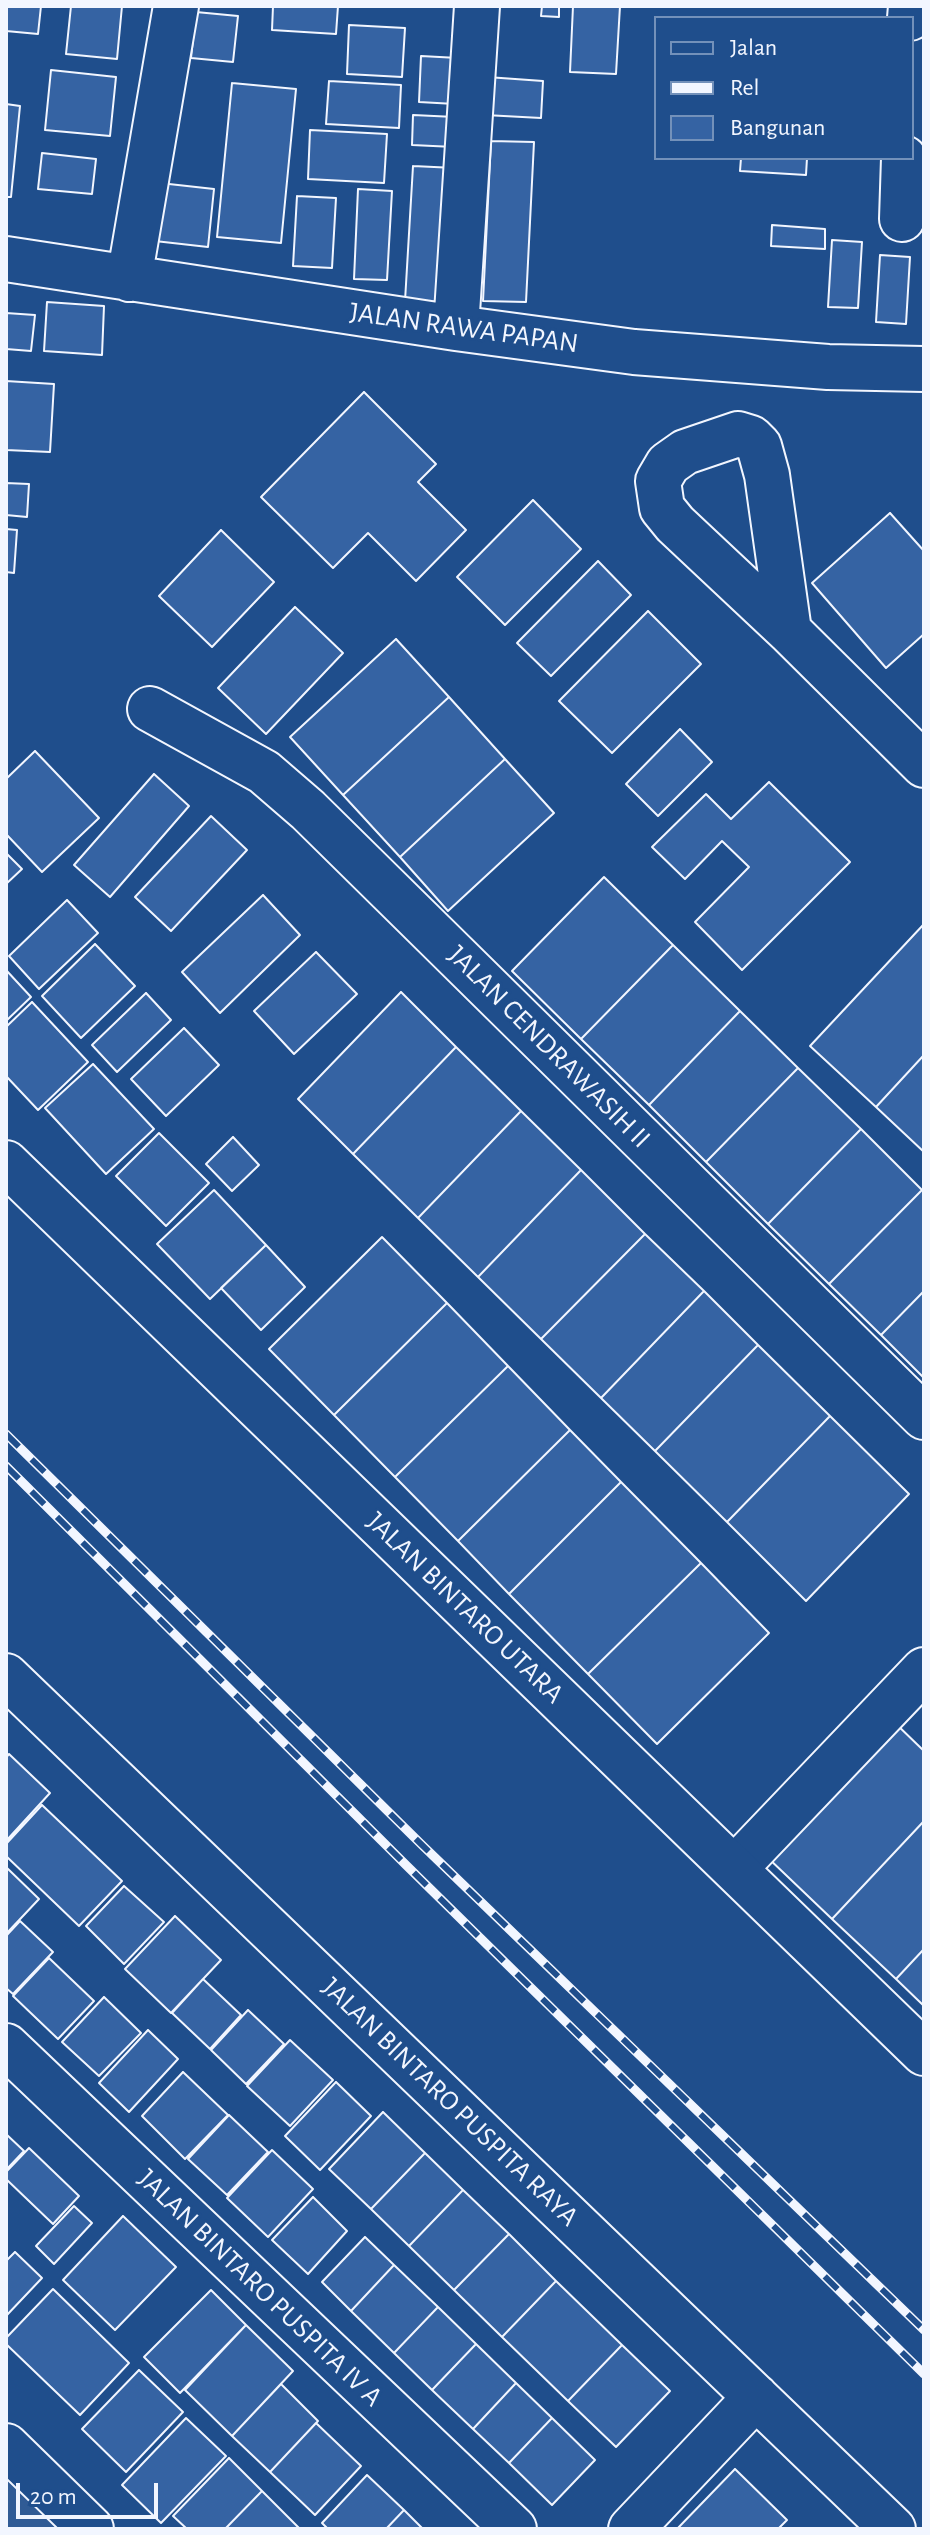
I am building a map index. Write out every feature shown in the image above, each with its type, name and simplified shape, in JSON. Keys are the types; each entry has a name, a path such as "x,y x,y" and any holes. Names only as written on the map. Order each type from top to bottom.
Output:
{"street":[{"path":"129,279 176,6"},
{"path":"456,328 477,6"},
{"path":"902,219 904,160"},
{"name":"JALAN RAWA PAPAN","path":"6,259 634,352 828,367 924,369"},
{"path":"789,631 924,765"},
{"name":"JALAN CENDRAWASIH II","path":"150,709 264,772 308,810 924,1417"},
{"name":"JALAN BINTARO UTARA","path":"6,1163 924,2053"},
{"path":"735,1868 924,1670"},
{"name":"JALAN BINTARO PUSPITA RAYA","path":"6,1676 893,2529"},
{"name":"JALAN BINTARO PUSPITA IV A","path":"6,2046 514,2529"},
{"path":"631,2529 756,2397"},
{"path":"6,2446 91,2529"}],"shaded area":[{"path":"6,2446 91,2529 6,2529"}],"building":[{"path":"6,6 41,6 38,34 6,31"},
{"path":"71,6 122,6 117,59 66,54"},
{"path":"273,6 338,6 336,34 272,30"},
{"path":"542,6 559,6 559,17 541,16"},
{"path":"573,6 620,6 616,74 570,72"},
{"path":"196,12 238,16 233,62 191,58"},
{"path":"349,25 405,28 402,77 347,74"},
{"path":"421,56 458,58 455,104 419,102"},
{"path":"51,70 116,77 110,136 45,130"},
{"path":"487,77 543,81 541,118 485,115"},
{"path":"329,81 401,85 399,128 326,124"},
{"path":"232,83 296,89 281,243 217,237"},
{"path":"6,104 20,106 11,197 6,197"},
{"path":"413,115 455,117 454,147 412,145"},
{"path":"310,130 387,134 384,183 308,179"},
{"path":"491,141 534,142 526,302 483,301"},
{"path":"42,153 96,159 92,194 38,189"},
{"path":"741,160 807,160 806,175 740,171"},
{"path":"413,166 455,168 448,304 405,301"},
{"path":"151,182 214,189 208,247 146,240"},
{"path":"358,189 392,191 387,280 354,279"},
{"path":"297,196 336,198 332,268 293,266"},
{"path":"772,225 825,229 825,249 771,246"},
{"path":"832,240 862,242 858,308 828,307"},
{"path":"880,255 910,257 906,324 876,322"},
{"path":"47,302 104,306 102,355 44,351"},
{"path":"6,313 35,315 31,351 6,349"},
{"path":"6,381 54,384 50,452 6,450"},
{"path":"364,392 436,464 418,482 466,530 416,581 368,533 333,568 261,497"},
{"path":"6,483 29,484 27,517 6,515"},
{"path":"533,500 581,549 505,625 457,577"},
{"path":"890,513 924,551 924,634 886,668 812,583"},
{"path":"6,529 17,530 14,573 6,572"},
{"path":"221,530 274,582 212,647 159,596"},
{"path":"598,561 631,595 551,676 517,643"},
{"path":"295,607 343,653 266,734 218,688"},
{"path":"648,611 701,664 612,753 559,701"},
{"path":"396,639 449,697 343,795 290,737"},
{"path":"449,697 505,759 400,857 343,795"},
{"path":"680,729 712,762 658,816 626,784"},
{"path":"35,751 99,818 42,872 6,834 6,779"},
{"path":"505,759 554,813 448,911 400,857"},
{"path":"154,774 189,806 110,897 74,865"},
{"path":"769,782 850,862 742,970 695,922 749,867 722,841 685,879 652,847 706,794 731,819"},
{"path":"211,816 247,850 171,931 135,897"},
{"path":"6,853 22,869 6,884"},
{"path":"604,877 673,945 581,1039 512,971"},
{"path":"263,895 300,935 220,1013 182,972"},
{"path":"67,900 98,933 39,989 9,956"},
{"path":"924,924 924,1055 876,1107 810,1046"},
{"path":"95,944 135,986 81,1038 42,996"},
{"path":"673,945 740,1011 649,1105 581,1039"},
{"path":"316,952 357,994 294,1054 254,1011"},
{"path":"6,970 31,997 6,1021"},
{"path":"401,992 456,1047 353,1154 298,1099"},
{"path":"146,993 171,1020 117,1072 92,1045"},
{"path":"32,1002 88,1062 38,1110 6,1076 6,1027"},
{"path":"740,1011 798,1068 706,1162 649,1105"},
{"path":"184,1028 219,1065 166,1116 131,1079"},
{"path":"456,1047 521,1111 418,1218 353,1154"},
{"path":"924,1055 924,1152 876,1107"},
{"path":"93,1064 154,1129 106,1174 45,1108"},
{"path":"798,1068 861,1129 768,1224 706,1162"},
{"path":"521,1111 581,1170 478,1277 418,1218"},
{"path":"861,1129 922,1190 829,1284 768,1224"},
{"path":"159,1133 209,1183 166,1226 116,1176"},
{"path":"233,1137 259,1165 232,1191 206,1164"},
{"path":"581,1170 645,1234 541,1339 478,1277"},
{"path":"214,1190 266,1245 210,1299 157,1244"},
{"path":"922,1190 924,1291 881,1335 829,1284"},
{"path":"645,1234 704,1291 601,1398 541,1339"},
{"path":"382,1237 447,1303 334,1415 269,1349"},
{"path":"266,1245 305,1287 261,1330 221,1288"},
{"path":"704,1291 758,1345 655,1451 601,1398"},
{"path":"924,1291 924,1378 881,1335"},
{"path":"447,1303 508,1366 395,1477 334,1415"},
{"path":"758,1345 830,1416 727,1522 655,1451"},
{"path":"508,1366 570,1430 458,1541 395,1477"},
{"path":"830,1416 909,1494 806,1601 727,1522"},
{"path":"570,1430 621,1482 509,1594 458,1541"},
{"path":"621,1482 701,1563 588,1674 509,1594"},
{"path":"701,1563 769,1633 657,1744 588,1674"},
{"path":"892,1720 924,1751 924,1821 832,1919 765,1855"},
{"path":"9,1754 50,1793 6,1841 6,1758"},
{"path":"42,1805 122,1881 79,1926 6,1856 6,1844"},
{"path":"924,1821 924,1949 896,1979 832,1919"},
{"path":"6,1867 39,1899 6,1934"},
{"path":"124,1886 164,1922 124,1964 86,1926"},
{"path":"175,1916 221,1960 171,2013 125,1969"},
{"path":"20,1921 53,1952 13,1994 6,1988 6,1936"},
{"path":"924,1949 924,2006 896,1979"},
{"path":"49,1958 94,2001 58,2039 13,1996"},
{"path":"203,1979 241,2015 210,2049 172,2013"},
{"path":"104,1997 141,2033 99,2076 62,2042"},
{"path":"248,2010 284,2044 246,2084 211,2050"},
{"path":"148,2030 178,2059 129,2112 99,2083"},
{"path":"290,2040 333,2080 290,2126 247,2086"},
{"path":"183,2072 228,2115 185,2159 142,2116"},
{"path":"336,2082 371,2116 320,2170 285,2136"},
{"path":"383,2112 425,2153 371,2209 329,2169"},
{"path":"229,2115 268,2152 227,2195 188,2159"},
{"path":"6,2134 24,2151 6,2170"},
{"path":"29,2148 79,2196 53,2224 6,2179 6,2172"},
{"path":"272,2150 313,2189 268,2237 227,2198"},
{"path":"425,2153 463,2190 409,2246 371,2209"},
{"path":"463,2190 509,2234 454,2290 409,2246"},
{"path":"313,2197 347,2231 308,2274 272,2240"},
{"path":"74,2206 92,2223 54,2264 36,2246"},
{"path":"123,2216 176,2267 115,2330 63,2280"},
{"path":"509,2234 556,2281 502,2337 454,2290"},
{"path":"365,2237 394,2265 351,2311 322,2282"},
{"path":"15,2252 42,2278 6,2316 6,2261"},
{"path":"394,2265 438,2307 394,2353 351,2311"},
{"path":"556,2281 622,2345 568,2401 502,2337"},
{"path":"53,2289 129,2363 80,2415 6,2344 6,2338"},
{"path":"211,2290 246,2325 180,2393 144,2357"},
{"path":"438,2307 476,2344 432,2390 394,2353"},
{"path":"246,2325 293,2371 232,2436 185,2390"},
{"path":"476,2344 516,2383 473,2429 432,2390"},
{"path":"622,2345 670,2391 616,2447 568,2401"},
{"path":"139,2370 183,2412 126,2472 82,2429"},
{"path":"516,2383 552,2418 509,2463 473,2429"},
{"path":"281,2384 318,2421 270,2472 232,2436"},
{"path":"186,2418 226,2456 161,2523 122,2485"},
{"path":"552,2418 595,2460 552,2505 509,2463"},
{"path":"316,2423 361,2466 315,2515 270,2472"},
{"path":"229,2458 262,2491 225,2529 187,2529 173,2516"},
{"path":"735,2469 787,2520 778,2529 677,2529"},
{"path":"367,2475 404,2510 386,2529 328,2529 322,2523"},
{"path":"262,2491 300,2529 225,2529"},
{"path":"404,2510 423,2529 386,2529"}],"railway":[{"path":"6,1434 421,1844 924,2330"},
{"path":"6,1466 924,2374"}]}
